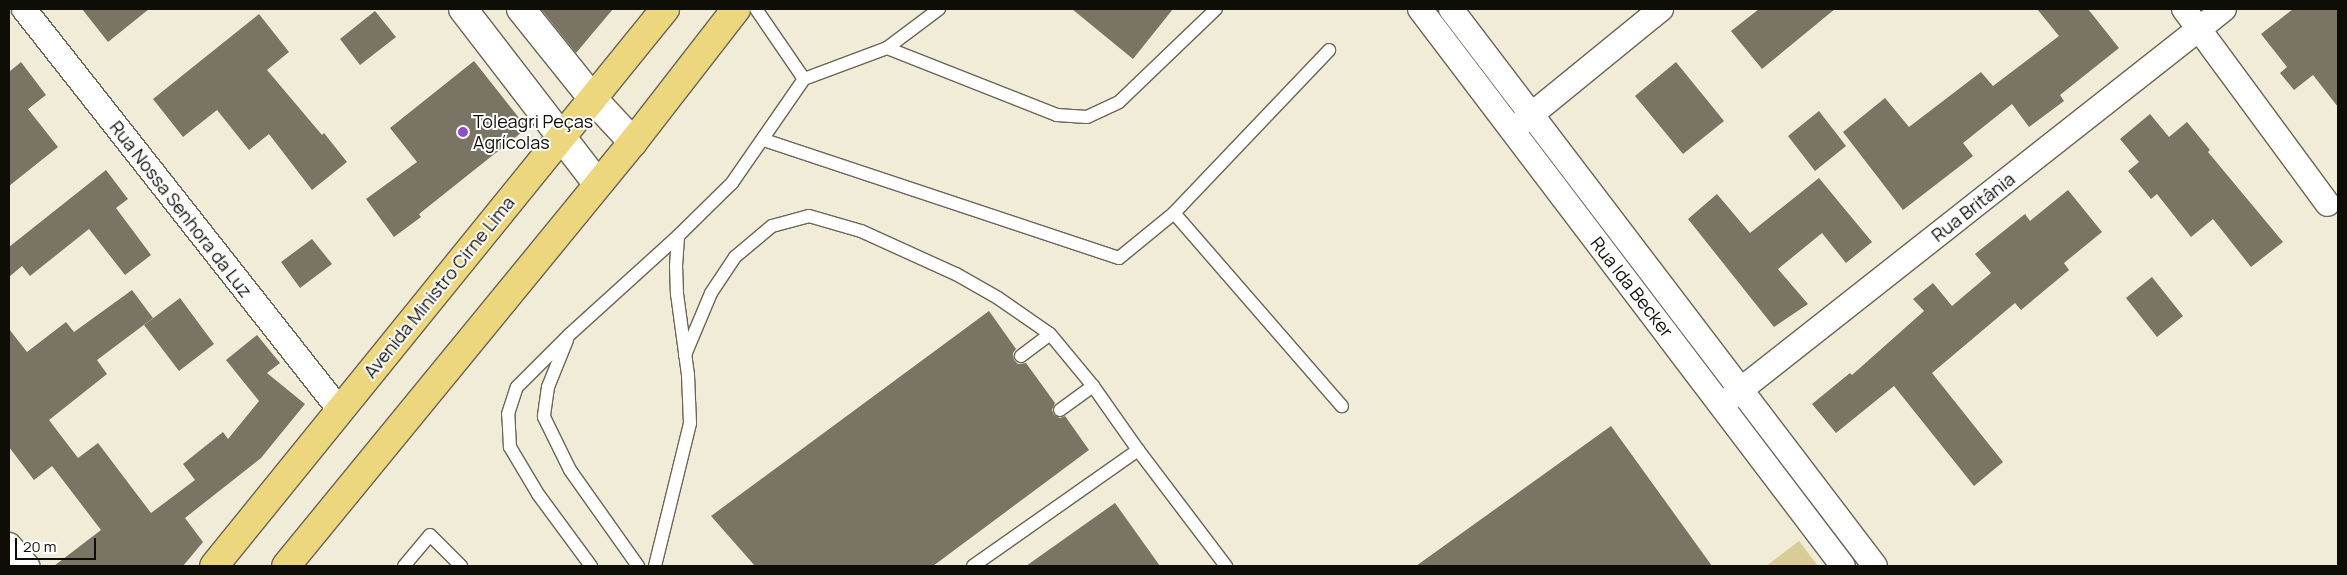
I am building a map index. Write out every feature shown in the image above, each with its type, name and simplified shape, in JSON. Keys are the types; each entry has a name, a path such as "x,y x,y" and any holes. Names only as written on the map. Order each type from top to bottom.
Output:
{"main road":[{"name":"Avenida Ministro Cirne Lima","path":"214,566 339,409 665,9"},
{"path":"286,566 633,142 736,9"}],"street":[{"name":"Rua Nossa Senhora da Luz","path":"24,9 339,409"},
{"path":"463,9 598,184"},
{"path":"521,9 593,99 633,142"},
{"name":"Rua Ida Becker","path":"1420,9 1511,131 1722,404 1843,566"},
{"path":"1451,9 1875,566"},
{"path":"1511,131 1661,9"},
{"path":"2184,9 2328,204"},
{"name":"Rua Britânia","path":"1722,404 2224,9"},
{"path":"9,545 27,566"}],"lane":[{"path":"756,9 804,79"},
{"path":"887,48 1057,115 1087,117 1119,102 1216,9"},
{"path":"591,566 538,494 510,447 508,414 518,386 569,335 678,236 732,183 764,140 804,79 887,48 934,10"},
{"path":"764,140 1119,258 1174,213 1329,50"},
{"path":"1174,213 1342,406"},
{"path":"685,355 711,293 735,257 772,226 809,216 862,231 956,274 998,298 1050,334 1093,386 1138,450 1226,566"},
{"path":"656,566 690,423 685,355 677,294 678,236"},
{"path":"1021,356 1050,334"},
{"path":"569,335 548,387 544,417 570,470 638,566"},
{"path":"1060,410 1093,386"},
{"path":"973,566 1138,450"},
{"path":"404,566 430,535 461,566"}],"shaded area":[{"path":"1799,541 1818,566 1766,566"}],"building":[{"path":"82,9 149,9 108,42"},
{"path":"541,9 613,9 576,53"},
{"path":"1072,9 1173,9 1133,59"},
{"path":"1759,9 1835,9 1762,69 1731,31"},
{"path":"2037,9 2088,9 2119,48 2060,95 2064,101 2029,127 2012,104 1963,143 1973,156 1903,210 1843,132 1885,98 1909,127 1981,72 1993,86 2059,36"},
{"path":"2293,9 2338,9 2338,107 2313,75 2294,90 2280,73 2287,67 2261,34"},
{"path":"375,11 396,37 360,65 340,39"},
{"path":"259,14 289,52 267,70 322,135 324,133 347,162 312,190 269,134 249,150 217,110 183,137 153,99"},
{"path":"474,61 527,128 419,214 421,217 394,237 366,199 417,162 390,128"},
{"path":"21,62 46,95 28,109 58,147 9,186 9,72"},
{"path":"1676,62 1724,121 1683,154 1635,96"},
{"path":"1819,111 1846,146 1815,171 1788,136"},
{"path":"2150,114 2169,137 2187,122 2210,150 2208,152 2283,242 2251,267 2213,219 2191,237 2157,194 2151,199 2128,171 2139,162 2120,139"},
{"path":"106,170 128,199 116,208 151,255 125,275 89,229 30,276 22,266 9,277 9,247"},
{"path":"1819,178 1872,242 1846,263 1822,233 1778,269 1808,304 1774,327 1688,219 1717,194 1750,233"},
{"path":"2068,190 2102,232 2064,263 2069,270 2021,310 2015,303 1932,373 2003,462 1974,486 1894,386 1836,433 1812,404 1850,373 1852,375 1924,311 1913,299 1933,283 1952,306 1991,273 1975,254 2025,214 2030,221"},
{"path":"312,239 332,264 300,288 281,262"},
{"path":"2152,277 2183,316 2157,337 2126,298"},
{"path":"132,290 153,318 97,360 107,374 49,420 78,458 98,443 151,513 195,480 183,464 223,432 228,439 259,401 226,360 257,335 280,363 267,373 305,404 261,458 185,518 203,542 183,566 54,566 101,530 52,466 34,480 9,447 9,329 27,352 66,322 74,332"},
{"path":"180,298 214,344 179,371 144,325"},
{"path":"989,311 1016,349 1013,353 1014,360 1018,364 1026,363 1055,403 1052,410 1054,415 1060,418 1065,416 1089,450 933,566 755,566 711,516"},
{"path":"1611,426 1712,566 1416,566"},
{"path":"1115,503 1160,566 1026,566"}],"place":[{"name":"Toleagri Peças Agrícolas","path":"463,132"}]}
